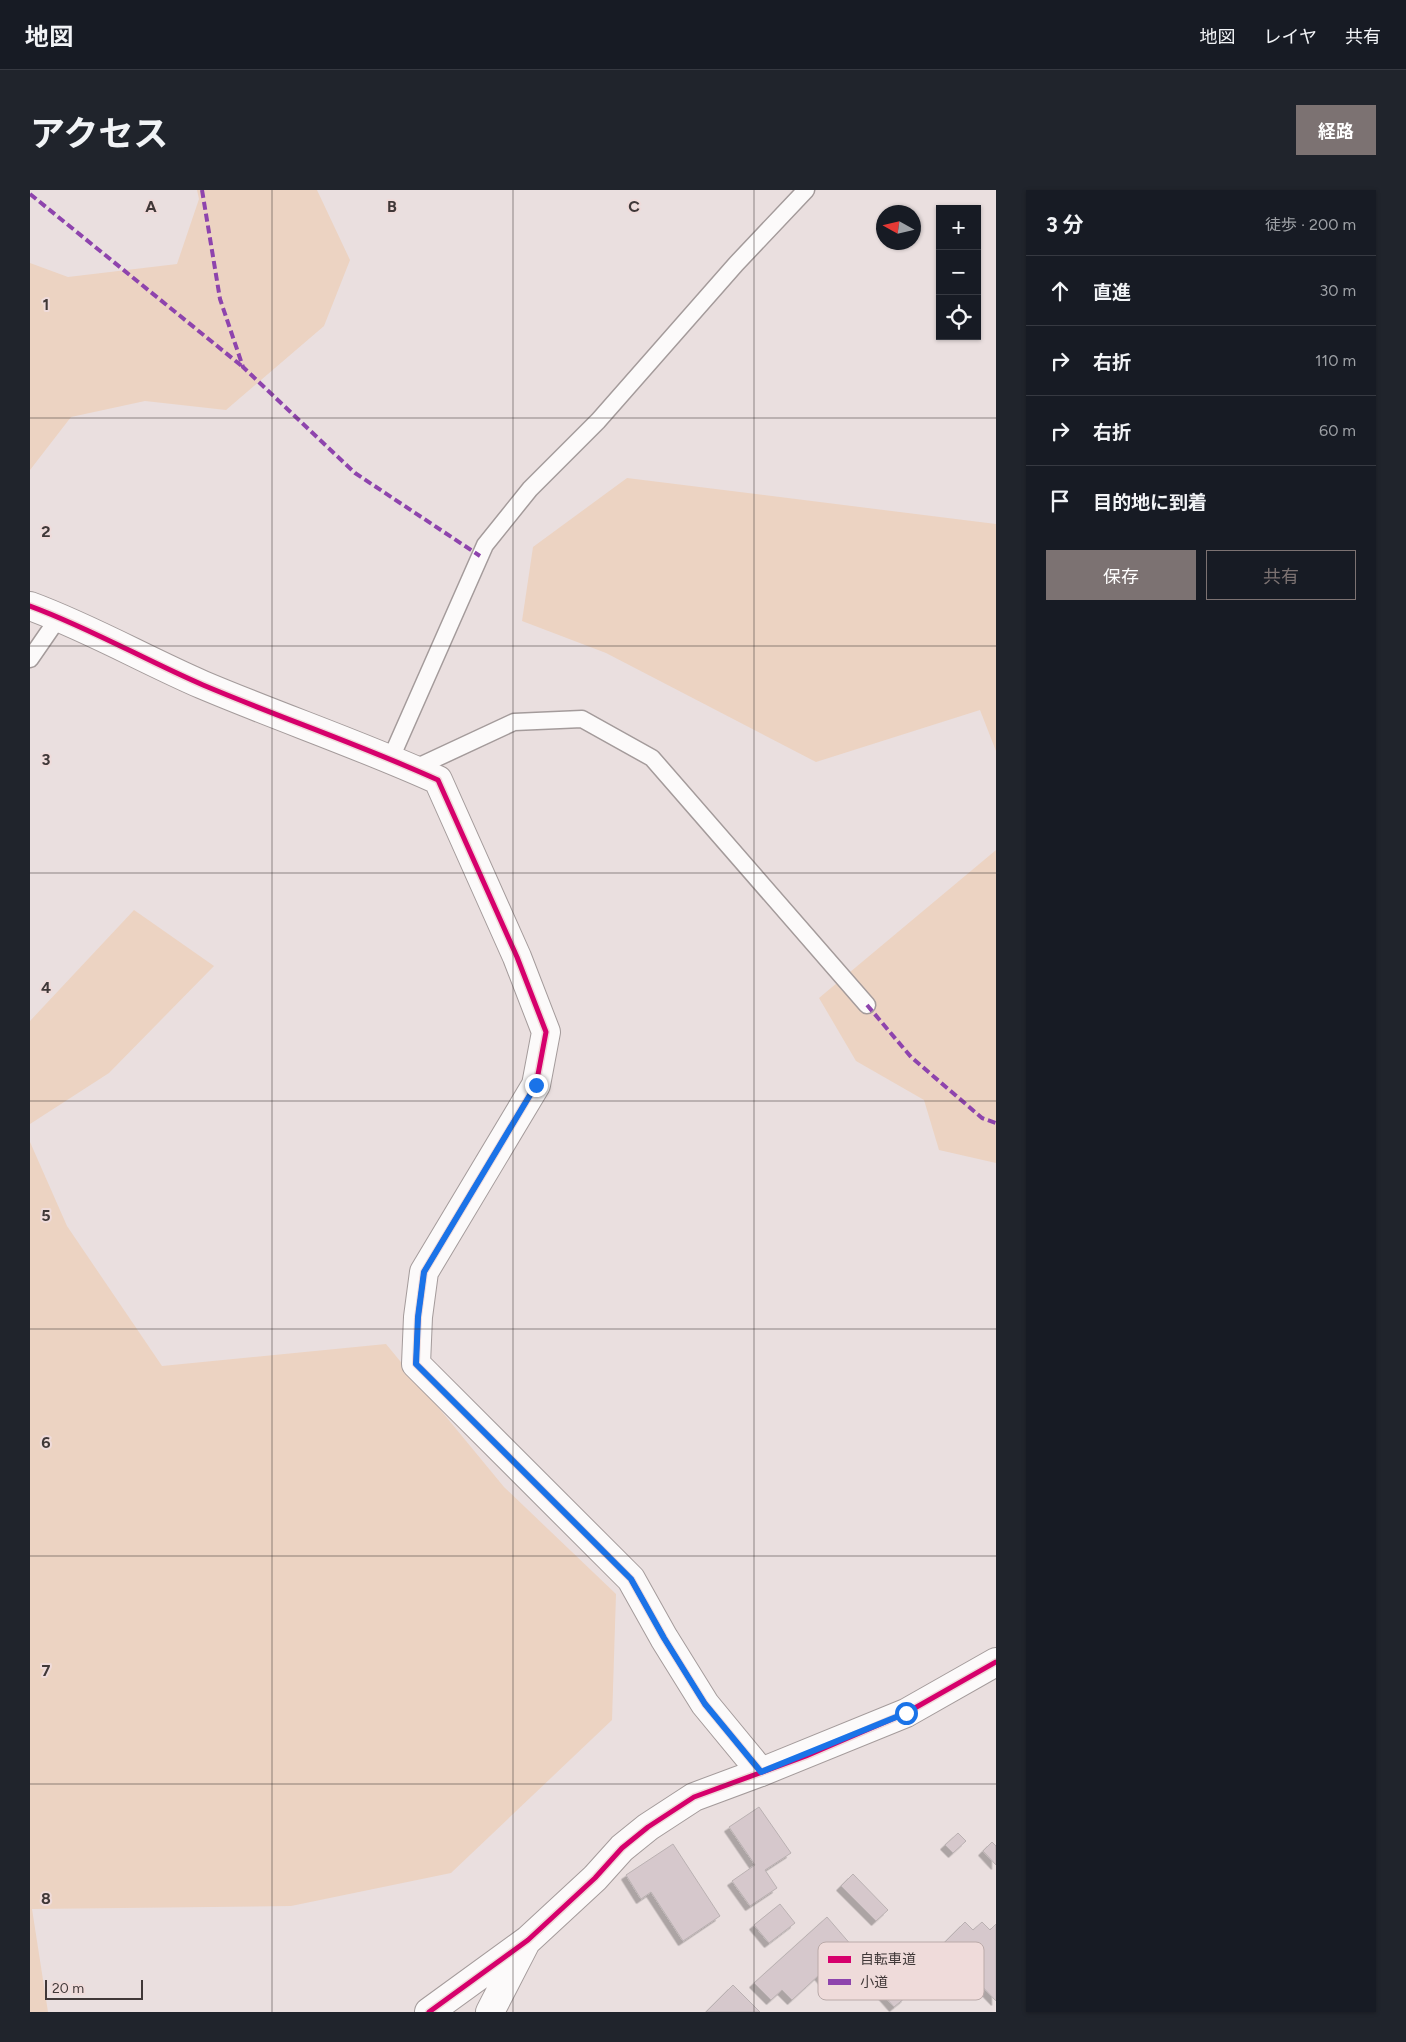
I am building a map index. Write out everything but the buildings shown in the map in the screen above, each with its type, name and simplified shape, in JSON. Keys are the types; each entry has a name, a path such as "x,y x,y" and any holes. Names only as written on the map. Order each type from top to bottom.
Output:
{"street":[{"path":"30,606 59,617 202,685 402,763 438,780 516,956 546,1032 536,1085 424,1272 418,1317 416,1364 631,1579 664,1638 705,1704 761,1772"},
{"path":"429,2012 528,1940 595,1878 622,1848 648,1827 694,1797 906,1713 996,1662"},
{"path":"490,2012 528,1940"}],"lane":[{"path":"402,763 485,545 530,489 598,421 736,264 806,190"},
{"path":"30,659 59,617"},
{"path":"402,763 514,722 582,719 652,758 867,1004"}],"shaded area":[{"path":"197,190 317,190 350,260 324,326 226,410 145,401 71,417 30,470 30,263 68,277 177,264 199,199"},
{"path":"627,478 996,524 996,751 980,710 816,762 606,653 522,621 533,547"},
{"path":"996,850 996,1163 939,1150 924,1100 856,1061 819,998"},
{"path":"134,910 214,966 109,1073 30,1124 30,1021"},
{"path":"30,1142 67,1226 162,1366 386,1344 504,1487 616,1594 612,1720 451,1873 291,1906 32,1909 48,2012 30,2012"}],"marked path":[{"path":"202,190 220,299 243,367 355,473 480,556"},
{"path":"30,194 243,367"},
{"path":"867,1005 911,1057 982,1118 996,1123"}],"cycle path":[{"path":"30,606 74,624 203,685 438,780 517,957 546,1032 536,1085 424,1272 418,1317 416,1364 631,1579 664,1638 705,1704 761,1772"},
{"path":"429,2012 528,1940 595,1878 622,1848 648,1827 694,1797 806,1756 906,1713 996,1662"}],"route":[{"path":"536,1085 424,1272 418,1317 416,1364 631,1579 664,1638 705,1704 761,1772 806,1756 906,1713"}]}
